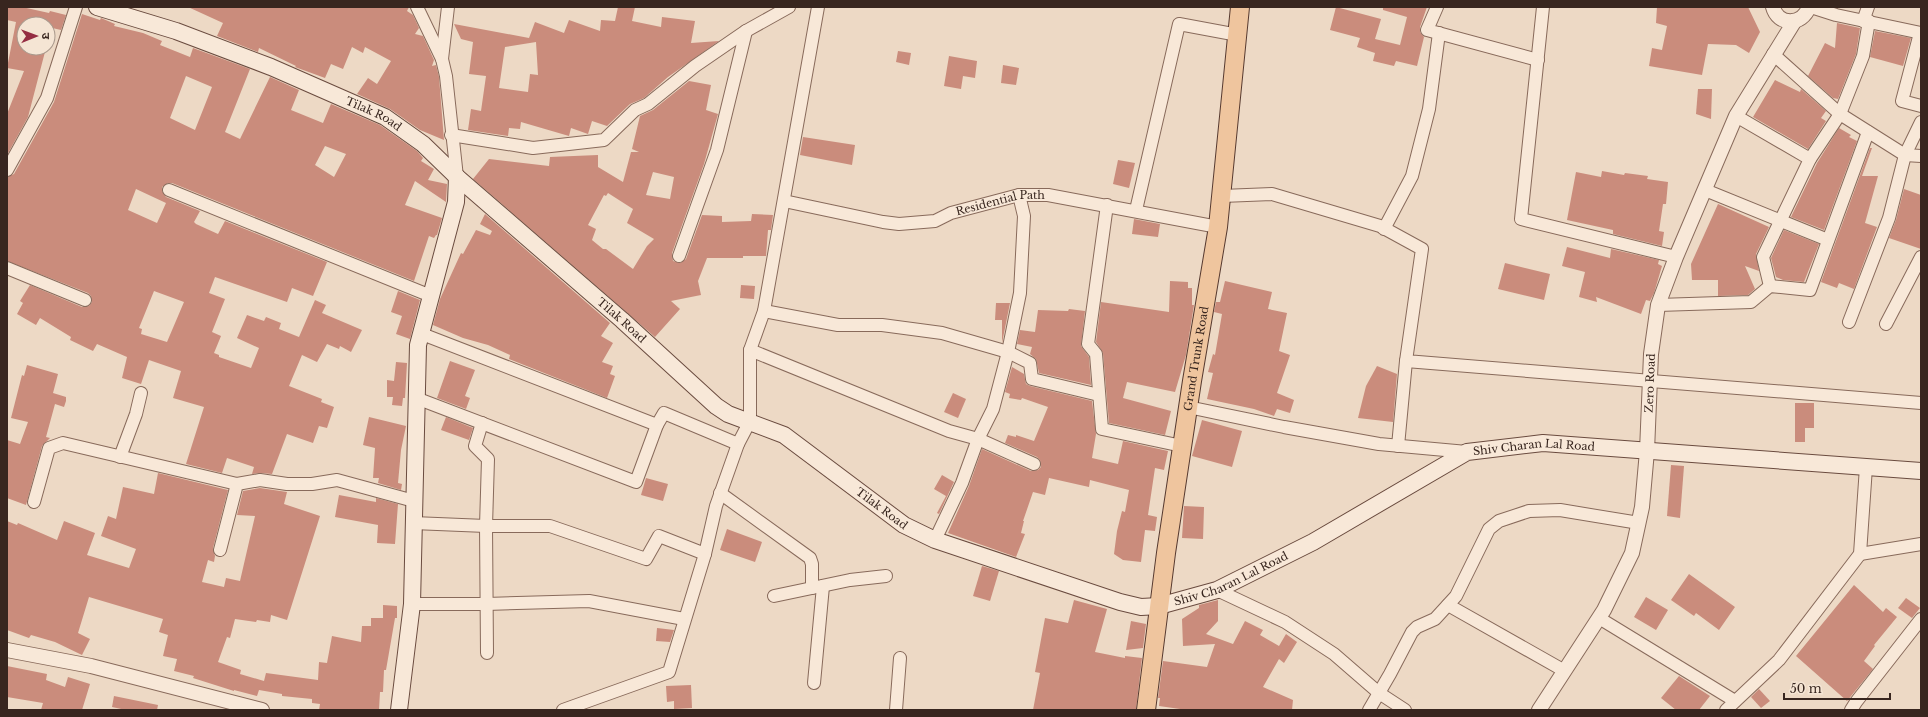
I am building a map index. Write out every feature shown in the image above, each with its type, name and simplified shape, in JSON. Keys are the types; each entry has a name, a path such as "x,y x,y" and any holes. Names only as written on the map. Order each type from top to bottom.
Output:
{"main road":[{"name":"Tilak Road","path":"97,7 176,31 271,67 385,117 423,144 457,177 622,320 716,406 728,414 784,435 904,525 935,540 1120,602 1141,607 1159,606"},
{"name":"Grand Trunk Road","path":"1146,710 1182,446 1218,227 1240,7"},
{"path":"399,710 412,604 418,345 456,202 457,177"},
{"name":"Shiv Charan Lal Road","path":"1159,606 1217,590 1313,542 1467,452 1543,443 1921,471"}],"street":[{"path":"7,170 10,157 47,98 76,7"},
{"path":"417,7 442,59 446,76 451,135 457,177"},
{"path":"442,59 448,7"},
{"path":"451,135 533,148 604,140 635,110 648,104 695,66 746,31 789,7"},
{"path":"563,710 669,672 705,554 720,493 738,444 750,421 750,350 764,312 818,7"},
{"path":"1437,7 1427,30 1538,60"},
{"path":"1543,7 1521,219 1676,257"},
{"path":"1810,7 1836,15 1921,33 1902,101 1921,106"},
{"name":"Zero Road","path":"1539,710 1563,670 1599,618 1632,553 1642,507 1647,451 1651,354 1658,305 1676,257 1706,190 1736,116 1794,22 1804,16 1810,7"},
{"path":"1770,286 1763,257 1810,159 1840,114 1863,56 1868,7"},
{"name":"Zero Road","path":"1775,12 1783,20 1794,22"},
{"name":"Zero Road","path":"1773,54 1775,12"},
{"path":"1136,210 1179,24 1238,35"},
{"path":"679,256 717,150 746,31"},
{"path":"1384,229 1412,176 1429,109 1439,33"},
{"path":"1773,54 1840,114 1905,155 1921,156"},
{"path":"1736,116 1810,159"},
{"path":"1849,322 1890,218 1905,155 1921,122"},
{"path":"1658,305 1751,302 1770,286 1810,290 1868,132"},
{"path":"169,190 431,296"},
{"path":"1706,190 1828,240"},
{"path":"1222,196 1272,194 1384,229 1422,249 1406,361 1398,446"},
{"path":"935,540 962,483 978,439 993,409 1008,352 1020,293 1024,216 1019,195"},
{"name":"Residential Path","path":"784,202 899,224 935,221 951,213 1019,195 1048,195 1136,210 1218,227"},
{"path":"1107,205 1088,344 1096,354 1102,429 1182,446"},
{"path":"1886,324 1921,257"},
{"path":"7,268 85,300"},
{"path":"764,312 838,325 882,325 942,333 1008,352 1030,363 1032,379 1099,395"},
{"path":"422,334 657,425"},
{"path":"750,350 949,431 978,439 1034,464"},
{"path":"1406,361 1921,403"},
{"path":"120,457 136,414 141,393"},
{"path":"416,398 636,482 657,425 664,414 738,444"},
{"path":"1188,407 1284,427 1398,446 1467,452"},
{"path":"482,423 475,446 488,459 486,526 487,653"},
{"path":"34,502 49,448 63,443 237,484 260,480 287,484 312,484 337,480 414,500"},
{"path":"1726,710 1779,660 1860,554 1866,467"},
{"path":"220,550 237,484"},
{"path":"720,493 810,558 817,587 814,683"},
{"path":"1369,710 1412,632 1417,627 1435,619 1456,596 1489,529 1499,521 1529,511 1560,510 1639,523"},
{"path":"413,523 486,526 550,526 646,559 659,536 705,554"},
{"path":"1860,554 1919,546"},
{"path":"774,596 817,587 886,576"},
{"path":"1217,590 1285,622 1334,654 1379,693 1405,710"},
{"path":"412,604 486,604 588,601 684,619"},
{"path":"1448,605 1563,670"},
{"path":"1599,618 1735,701"},
{"path":"1851,710 1921,619"},
{"path":"7,650 92,666 262,710"},
{"path":"896,710 900,658"}],"building":[{"path":"7,7 22,7 66,15 61,30 56,29 56,16 16,16 16,22 7,20"},
{"path":"188,7 409,7 407,11 413,15 419,28 415,34 423,36 434,60 432,66 436,65 439,77 444,140 420,130 390,109 357,94 368,78 377,84 391,61 365,47 363,53 352,47 343,69 331,64 325,78 295,67 296,66 259,48 258,52 217,36 223,23"},
{"path":"618,7 635,7 632,21 661,27 662,17 695,21 691,43 719,41 668,77 644,98 630,104 607,126 592,121 588,134 571,128 569,136 521,122 520,129 509,128 508,136 468,130 471,109 481,111 486,76 469,74 473,42 461,39 454,24 529,38 535,22 564,33 569,20 600,31 601,20 615,21","holes":["536,42 538,75 530,74 528,92 499,88 505,47"]},
{"path":"1336,7 1381,19 1375,39 1400,45 1407,17 1383,10 1383,7 1427,7 1420,27 1420,32 1424,37 1417,66 1396,61 1394,66 1373,61 1375,53 1357,47 1360,38 1330,30"},
{"path":"1657,7 1748,7 1760,32 1749,53 1736,45 1708,44 1702,75 1649,66 1652,48 1662,50 1667,26 1656,23"},
{"path":"82,14 100,20 101,18 115,24 114,26 143,33 162,41 160,45 190,57 193,48 250,69 225,132 240,139 270,77 299,90 291,110 323,123 331,104 380,125 417,151 423,158 421,161 434,169 428,180 447,184 446,202 415,181 405,205 442,218 437,235 434,238 429,236 414,281 172,183 168,183 162,187 162,191 166,197 200,211 194,222 196,224 218,234 225,221 327,262 313,296 292,288 287,302 215,277 209,293 225,299 212,332 221,336 214,353 219,355 219,357 251,368 259,348 237,338 247,315 264,321 266,317 281,323 279,329 299,337 315,300 326,305 322,313 362,330 351,352 340,346 339,349 327,344 317,362 302,355 289,386 322,399 321,402 334,407 327,428 319,426 313,443 287,434 272,474 252,474 254,467 227,458 222,473 186,464 204,407 173,398 181,371 149,360 141,384 122,378 127,357 97,344 93,351 70,340 71,337 40,318 36,325 17,314 23,303 20,301 30,285 82,307 89,306 92,302 91,296 88,293 7,261 7,177 14,174 54,102","holes":["186,76 212,87 195,130 170,118","325,146 346,154 334,177 315,165","136,189 166,203 157,223 128,210","154,291 184,302 167,342 141,334 142,329 139,328"]},
{"path":"16,22 16,56 44,56 28,117 7,155 7,114 24,71 7,68"},
{"path":"1837,23 1860,28 1856,54 1838,99 1833,98 1808,76 1825,43 1835,48"},
{"path":"1875,31 1911,38 1903,66 1870,57"},
{"path":"898,51 911,53 909,65 896,62"},
{"path":"949,56 977,61 975,78 963,76 961,89 944,86"},
{"path":"1003,65 1019,68 1016,85 1001,83"},
{"path":"1775,80 1800,92 1801,89 1826,111 1821,118 1826,121 1808,149 1753,117"},
{"path":"689,81 711,85 706,110 718,114 704,164 672,253 673,261 680,263 686,259 702,215 722,216 722,222 751,221 752,214 773,215 771,230 768,230 766,256 743,256 743,258 707,258 698,281 701,295 671,301 680,309 655,337 473,179 489,159 549,166 550,157 598,155 598,167 623,182 631,152 639,152 632,149 640,116 653,110","holes":["653,172 674,177 670,199 646,195","608,193 633,209 627,223 654,239 647,246 633,269 592,240 596,229 588,225 604,195 606,196"]},
{"path":"1698,89 1712,89 1711,119 1696,114"},
{"path":"1839,128 1851,135 1849,137 1857,141 1824,230 1791,217 1817,163"},
{"path":"803,137 855,145 852,165 800,155"},
{"path":"1870,148 1872,148 1862,176 1878,176 1865,223 1877,227 1854,289 1839,283 1837,288 1821,282"},
{"path":"1118,160 1135,163 1129,188 1113,184"},
{"path":"1602,171 1624,175 1625,173 1648,176 1647,179 1668,182 1666,204 1663,204 1659,231 1664,232 1662,246 1613,234 1613,230 1567,220 1576,172 1601,177"},
{"path":"1904,189 1921,195 1921,249 1889,238 1896,220"},
{"path":"1718,204 1769,227 1756,254 1759,271 1745,266 1755,289 1748,295 1718,296 1718,280 1692,280 1691,264"},
{"path":"485,214 610,323 601,336 613,343 602,362 613,366 610,374 615,376 607,398 509,359 510,355 488,345 463,338 433,325 440,299 461,253 463,254 476,230 490,235 492,231 480,224"},
{"path":"1134,219 1160,224 1158,237 1132,234"},
{"path":"1784,230 1819,244 1804,282 1783,280 1776,277 1771,258"},
{"path":"1567,247 1610,258 1611,249 1659,260 1658,264 1662,266 1654,293 1650,301 1646,300 1641,314 1596,297 1597,302 1579,297 1585,272 1562,266"},
{"path":"1505,263 1550,274 1544,300 1498,289"},
{"path":"1170,281 1188,282 1188,288 1192,288 1192,305 1194,305 1186,355 1175,392 1127,382 1123,398 1171,411 1165,435 1109,423 1103,353 1096,342 1101,302 1169,312"},
{"path":"1225,281 1272,292 1268,309 1287,313 1279,351 1290,355 1277,393 1294,400 1290,413 1277,409 1274,416 1254,409 1207,399 1213,373 1208,372 1213,354 1215,355 1222,314 1214,312 1216,302 1220,302"},
{"path":"741,285 755,286 754,299 740,298"},
{"path":"398,291 420,300 410,339 396,334 402,316 391,312"},
{"path":"996,303 1010,303 1002,343 1002,320 995,320"},
{"path":"1069,309 1085,311 1081,346 1089,357 1091,385 1039,373 1036,359 1030,354 1032,347 1017,344 1020,330 1035,332 1038,310 1068,311"},
{"path":"450,361 475,370 465,396 470,398 466,409 437,398"},
{"path":"396,362 407,363 405,398 403,398 402,406 392,405 393,397 387,397 387,380 394,381"},
{"path":"27,365 58,374 53,393 66,397 66,401 64,407 55,404 46,437 50,438 42,446 26,505 7,498 7,440 20,444 28,422 11,418 22,375 24,376"},
{"path":"1377,366 1397,374 1393,422 1358,418 1366,386"},
{"path":"1012,367 1024,374 1026,384 1030,386 1092,401 1096,434 1092,458 1118,464 1123,441 1168,451 1164,470 1155,468 1148,515 1157,517 1155,531 1145,530 1141,562 1123,560 1114,554 1117,531 1122,511 1125,512 1129,490 1090,480 1089,487 1049,478 1045,495 1033,492 1023,521 1021,533 1025,534 1016,557 948,533 969,486 982,449 1031,471 1038,470 1041,467 1040,460 1037,457 1005,443 1008,435 1016,437 1016,435 1034,441 1048,407 1022,398 1021,400 1009,398 1010,394 1005,392"},
{"path":"953,393 966,399 958,418 944,412"},
{"path":"1795,403 1814,403 1814,428 1805,428 1805,442 1795,442"},
{"path":"369,417 406,426 401,450 398,483 402,484 401,490 378,483 379,478 373,478 375,448 363,445"},
{"path":"446,417 473,428 469,440 441,430"},
{"path":"1202,420 1242,431 1232,467 1192,456"},
{"path":"1671,465 1684,466 1680,518 1667,516"},
{"path":"158,473 228,490 213,548 215,556 214,562 208,560 202,582 224,587 226,578 240,581 255,516 237,515 243,491 260,488 287,492 284,504 320,516 287,620 271,615 270,622 235,619 230,638 227,637 218,662 241,670 240,674 264,681 266,673 318,680 319,662 327,663 332,636 361,642 362,626 371,626 371,618 383,618 383,605 397,606 397,618 395,618 386,670 384,670 383,692 380,692 379,710 319,710 320,704 312,703 312,699 282,696 282,694 259,690 257,696 234,691 193,678 194,676 174,671 177,659 163,656 168,635 159,632 163,619 89,597 78,633 90,639 82,655 55,642 31,635 29,638 7,630 7,521 17,525 18,523 57,540 64,521 95,533 87,555 129,568 136,549 101,536 108,516 116,519 123,487 154,494"},
{"path":"942,475 954,482 939,514 937,513 946,496 934,489"},
{"path":"646,478 668,484 663,501 641,495"},
{"path":"339,495 376,502 376,498 398,504 395,544 377,543 378,525 335,517"},
{"path":"1184,506 1204,507 1203,539 1182,538"},
{"path":"727,529 762,542 755,562 720,550"},
{"path":"982,566 999,571 990,601 973,596"},
{"path":"1689,574 1735,607 1719,630 1696,613 1694,616 1671,600"},
{"path":"1854,585 1883,612 1886,608 1897,617 1874,645 1875,646 1864,661 1873,669 1847,701 1796,656"},
{"path":"1646,597 1668,610 1656,630 1634,617"},
{"path":"1906,598 1920,608 1912,618 1898,608"},
{"path":"1074,600 1107,609 1095,652 1125,658 1125,656 1142,658 1136,710 1033,710 1040,673 1035,672 1045,618 1068,623"},
{"path":"1218,600 1218,621 1206,634 1233,644 1245,621 1263,630 1260,635 1279,646 1286,634 1297,642 1284,663 1279,659 1263,687 1293,700 1292,710 1187,710 1159,706 1160,698 1158,698 1163,661 1207,667 1215,644 1183,646 1182,619 1199,608 1199,605"},
{"path":"1131,621 1146,624 1143,648 1126,650"},
{"path":"657,628 674,630 670,642 656,641"},
{"path":"7,666 47,674 46,680 65,687 68,677 90,684 82,710 41,710 43,703 7,697"},
{"path":"1679,676 1710,696 1699,710 1676,710 1661,698"},
{"path":"691,685 692,708 674,709 674,701 667,702 666,686"},
{"path":"1759,689 1770,701 1761,708 1751,697"},
{"path":"114,696 158,705 157,710 126,710 112,707"}]}
